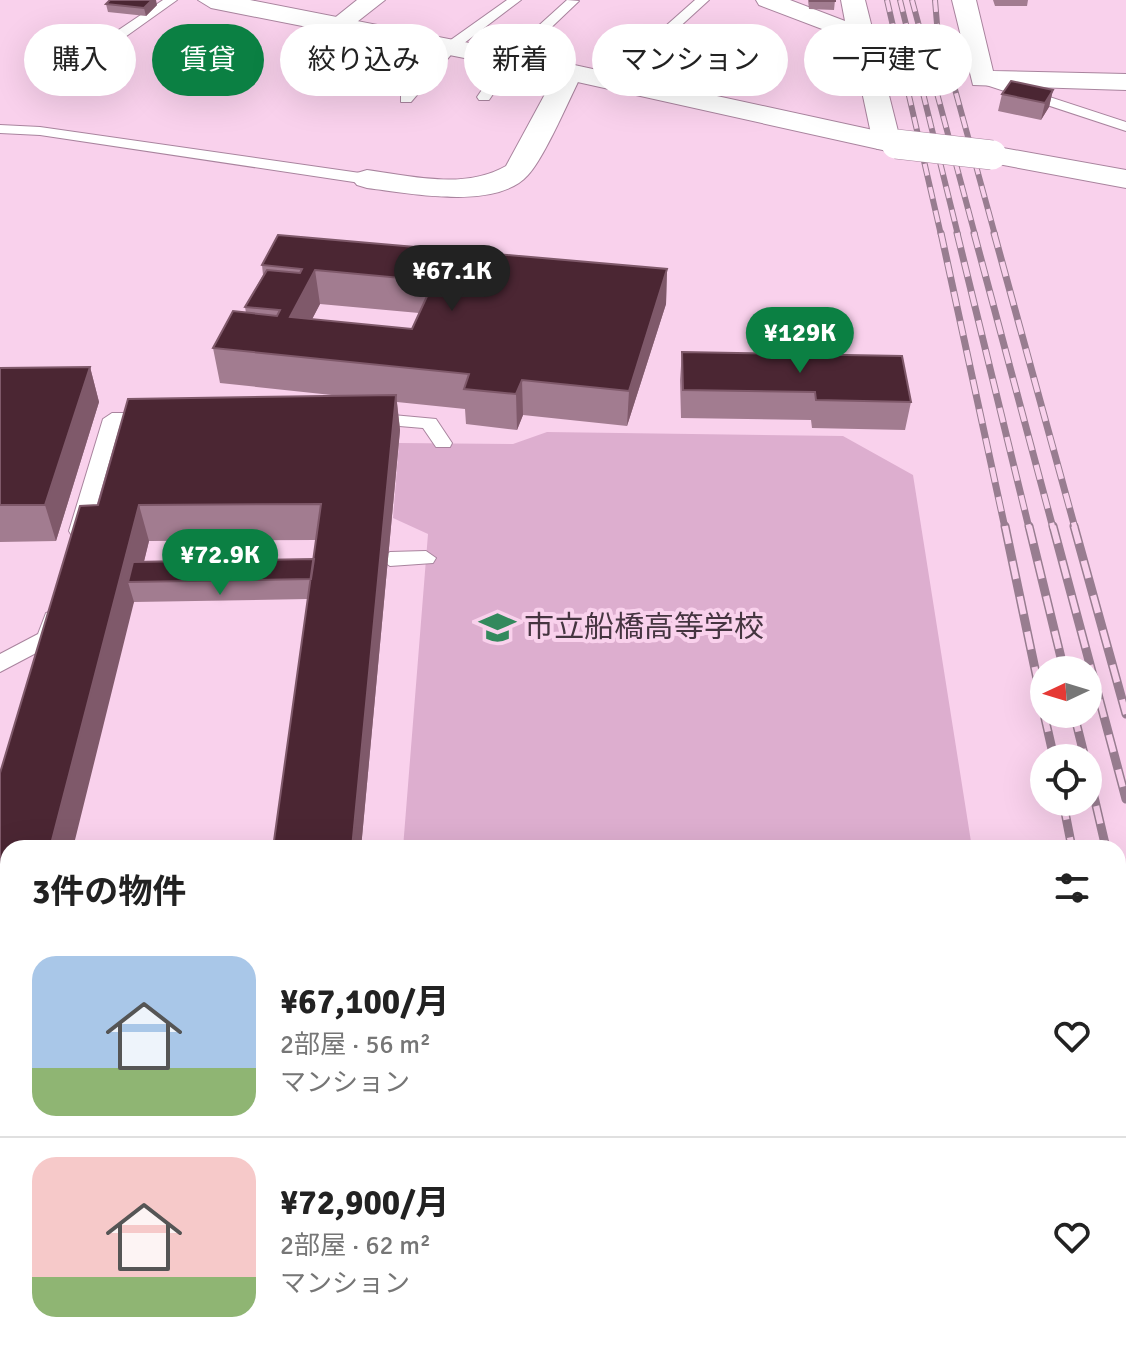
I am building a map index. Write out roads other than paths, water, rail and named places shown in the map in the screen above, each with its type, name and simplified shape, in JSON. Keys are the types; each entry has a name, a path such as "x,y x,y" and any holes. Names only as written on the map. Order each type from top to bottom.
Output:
{"street":[{"path":"211,0 243,2 339,24 373,0"},
{"path":"768,0 831,24"},
{"path":"853,0 858,24"},
{"path":"964,0 982,79 1126,82"},
{"path":"450,47 464,50"},
{"path":"367,179 463,186 507,179 517,171 557,96"},
{"path":"678,96 891,144 992,155 1126,179"},
{"path":"879,96 891,144"}],"lane":[{"path":"136,24 171,0"},
{"path":"406,99 450,47 515,0"},
{"path":"676,24 703,0"},
{"path":"548,24 573,1"},
{"path":"982,79 1126,127"},
{"path":"0,129 40,131 367,179"},
{"path":"353,417 429,423 443,443"},
{"path":"73,549 112,419 172,418"},
{"path":"390,559 426,558"},
{"path":"0,664 47,638 61,593"}],"railway":[{"path":"887,0 941,235"},
{"path":"900,0 958,235"},
{"path":"912,0 975,235"},
{"path":"935,0 937,24 995,235"},
{"path":"941,233 1005,528"},
{"path":"957,233 1029,528"},
{"path":"974,233 1053,528"},
{"path":"994,233 1075,528"},
{"path":"1005,526 1032,656"},
{"path":"1029,526 1061,656"},
{"path":"1053,526 1126,799"},
{"path":"1074,526 1126,714"},
{"path":"1047,728 1051,744"},
{"path":"1078,728 1082,744"},
{"path":"1066,816 1070,840"},
{"path":"1099,816 1104,840"}],"place":[{"name":"市立船橋高等学校","path":"498,627"}]}
